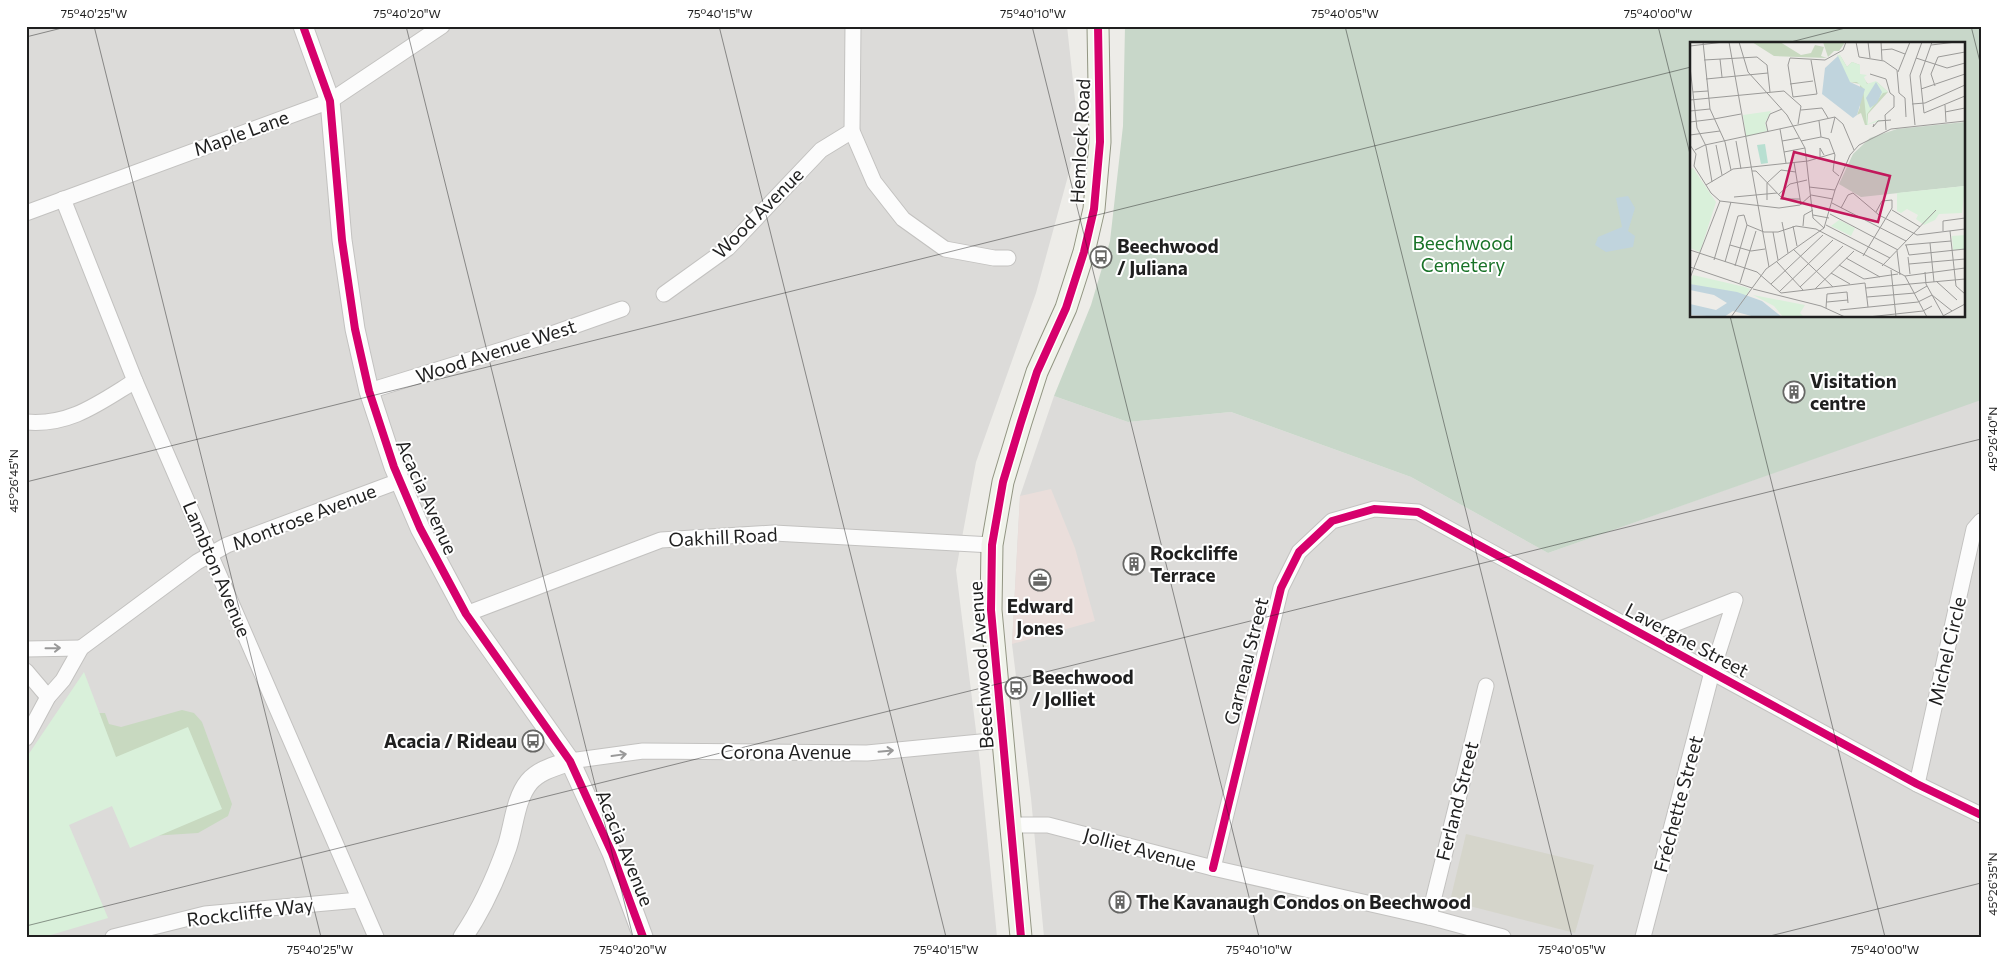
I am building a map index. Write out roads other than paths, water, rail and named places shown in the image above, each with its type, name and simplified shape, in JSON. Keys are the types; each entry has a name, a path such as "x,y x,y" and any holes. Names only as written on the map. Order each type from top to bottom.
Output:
{"main road":[{"name":"Hemlock Road","path":"1083,256 1094,208 1100,142 1098,26"},
{"name":"Beechwood Avenue","path":"1021,937 1009,824 990,594 992,545 1003,482 1021,422 1037,372 1066,308 1083,256"}],"street":[{"name":"Acacia Avenue","path":"303,26 318,61 330,101 346,270 356,329 369,391 399,481 427,543 466,614 570,761 612,853 643,937"},
{"name":"Maple Lane","path":"26,213 330,101 442,26"},
{"path":"853,26 852,131 874,182 903,219 945,248 994,258 1008,258"},
{"name":"Wood Avenue","path":"664,294 728,248 820,150 852,131"},
{"name":"Lambton Avenue","path":"63,199 135,381 376,937"},
{"name":"Wood Avenue West","path":"369,391 540,338 622,309"},
{"path":"26,422 42,424 82,414 135,381"},
{"name":"Montrose Avenue","path":"80,648 197,562 211,556 227,545 399,481"},
{"name":"Lavergne Street","path":"1374,509 1418,512 1917,784 1981,815"},
{"name":"Garneau Street","path":"1213,868 1281,588 1299,552 1332,521 1374,509"},
{"name":"Michel Circle","path":"1917,784 1974,529 1981,521"},
{"name":"Oakhill Road","path":"466,614 661,540 774,533 992,545"},
{"name":"Lavergne Street","path":"1646,636 1735,600 1712,672"},
{"path":"26,649 80,648 63,680 48,697 26,738"},
{"path":"26,671 48,697"},
{"name":"Fréchette Street","path":"1643,937 1712,672"},
{"name":"Ferland Street","path":"1429,917 1486,686"},
{"name":"Corona Avenue","path":"570,761 642,752 867,752 1002,740"},
{"path":"463,937 499,870 508,846 519,803 529,782 545,770 570,761"},
{"name":"Jolliet Avenue","path":"1009,824 1048,825 1213,868 1429,917 1503,937"},
{"name":"Rockcliffe Way","path":"113,937 205,914 359,900"}],"water":[{"path":"1628,196 1635,208 1628,231 1635,236 1633,247 1606,252 1595,245 1598,237 1622,227 1616,198"}],"place":[{"name":"Beechwood / Juliana","path":"1101,257"},
{"name":"Visitation centre","path":"1794,392"},
{"name":"Rockcliffe Terrace","path":"1134,564"},
{"name":"Edward Jones","path":"1040,580"},
{"name":"Beechwood / Jolliet","path":"1016,688"},
{"name":"Acacia / Rideau","path":"533,741"},
{"name":"The Kavanaugh Condos on Beechwood","path":"1120,902"}],"park label":[{"name":"Beechwood Cemetery","path":"1463,254"}]}
